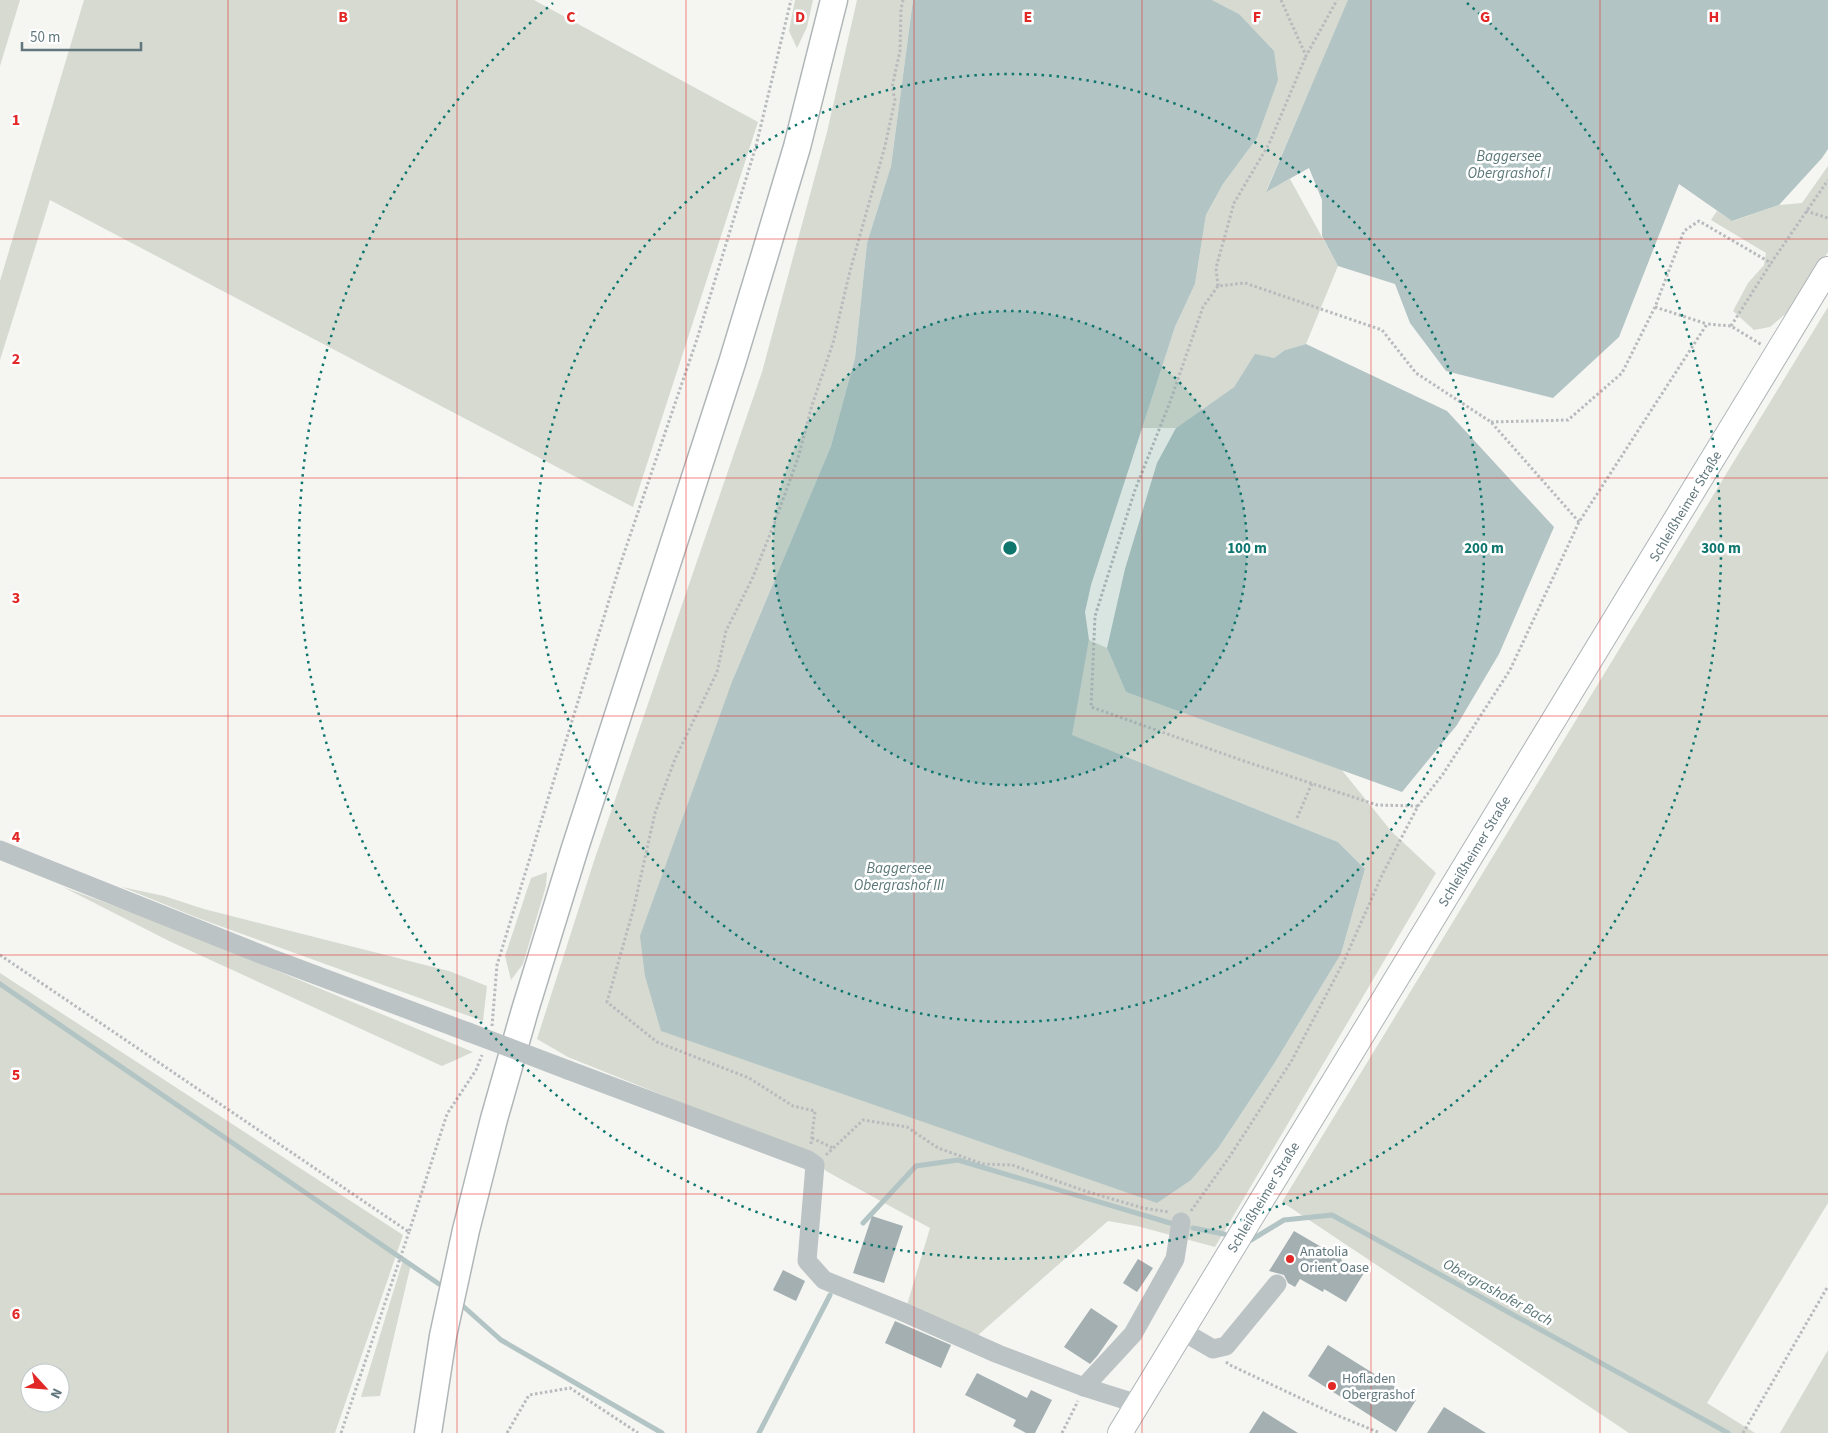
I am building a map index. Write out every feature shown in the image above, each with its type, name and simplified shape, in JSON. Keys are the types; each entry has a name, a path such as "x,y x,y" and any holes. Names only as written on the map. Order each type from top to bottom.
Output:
{"highway":[{"path":"428,1433 443,1336 466,1230 517,1037 575,848 732,363 796,147 834,0"}],"main road":[{"name":"Schleißheimer Straße","path":"1120,1433 1828,269"}],"street":[{"path":"0,850 273,958 811,1163 807,1261 824,1280 901,1311 998,1354 1084,1387 1138,1404"},
{"path":"1084,1387 1133,1334 1175,1259 1181,1214"},
{"path":"1182,1331 1213,1349 1226,1346 1277,1284"}],"path":[{"path":"492,1027 496,965 619,568 697,339 756,146 791,0"},
{"path":"811,1163 814,1111 793,1106 749,1078 657,1042 607,1002 634,907 655,813 675,759 718,672 726,631 753,577 774,524 798,458 812,405 834,343 859,234 885,146 895,100 892,87 900,52 903,0"},
{"path":"1281,0 1306,56"},
{"path":"1337,0 1306,56 1269,144 1234,203 1216,268 1218,286 1203,307 1170,402 1135,490 1095,616 1091,707 1378,805 1418,806"},
{"path":"1732,326 1771,263 1828,180"},
{"path":"1806,211 1828,218"},
{"path":"1491,422 1568,420 1622,373 1655,307 1684,231 1699,222 1771,263"},
{"path":"1218,286 1245,283 1382,330 1416,373 1491,422 1579,522"},
{"path":"1655,307 1707,324 1732,326 1778,354"},
{"path":"811,1163 833,1148 862,1120 907,1127 938,1148 983,1164 1012,1165 1085,1191 1143,1208 1181,1214 1194,1208 1292,1060 1344,961 1382,875 1418,806 1443,774 1510,670 1579,522 1707,324"},
{"path":"1297,818 1312,783"},
{"path":"0,955 409,1232"},
{"path":"340,1433 403,1251 447,1114 476,1070 483,1053"},
{"path":"812,1138 833,1148"},
{"path":"1181,1214 1194,1208"},
{"path":"1743,1433 1828,1286"},
{"path":"1213,1349 1230,1365 1334,1414 1380,1433"},
{"path":"1062,1433 1084,1387"},
{"path":"507,1433 529,1395 570,1388 638,1433"}],"shaded area":[{"path":"0,0 20,0 0,66"},
{"path":"84,0 534,0 758,122 633,507 50,200 0,360 0,281"},
{"path":"795,0 813,0 807,27 797,48 789,31"},
{"path":"857,0 913,0 891,166 867,243 855,358 831,446 733,679 1219,1147 1274,1064 1341,954 1365,869 1338,842 1071,735 1089,640 1107,648 1126,692 1341,769 1392,832 1436,873 1215,1247 1137,1226 1108,1221 977,1336 907,1305 930,1228 826,1171 811,1155 568,1057 537,1039 594,861 762,372 827,132"},
{"path":"1212,0 1349,0 1266,191 1290,179 1338,266 1306,344 1285,350 1274,358 1255,355 1234,387 1176,428 1142,428 1175,327 1195,284 1206,215 1223,184 1257,138 1239,14"},
{"path":"1828,166 1828,252 1795,306 1770,327 1754,330 1733,311 1748,283 1764,265 1766,253 1711,220 1717,211 1733,221 1779,205 1802,203"},
{"path":"1828,307 1828,1203 1707,1403 1755,1433 1629,1433 1282,1202"},
{"path":"547,872 546,886 523,964 511,980 505,956 531,878"},
{"path":"63,887 174,928 473,1052 442,1066 169,941"},
{"path":"122,887 164,896 204,909 449,971 487,986 483,1021 198,918"},
{"path":"0,973 403,1235 335,1433 0,1433"},
{"path":"403,1260 411,1264 380,1396 361,1397"},
{"path":"1828,1350 1828,1433 1780,1433"}],"water":[{"name":"Baggersee Obergrashof III","path":"913,0 1212,0 1239,14 1274,51 1278,80 1257,138 1223,184 1206,215 1195,284 1175,327 1091,585 1085,612 1089,640 1072,735 1338,842 1365,869 1341,954 1274,1064 1219,1147 1191,1180 1157,1203 661,1031 645,976 640,936 733,679 831,446 855,358 867,243 891,166"},
{"name":"Baggersee Obergrashof I","path":"1348,0 1828,0 1828,149 1779,205 1732,221 1679,184 1619,337 1553,398 1446,371 1410,323 1395,284 1338,266 1322,236 1322,200 1309,168 1266,192"},
{"path":"1306,344 1447,411 1554,527 1499,654 1457,725 1402,792 1126,692 1107,648 1125,569 1157,463 1176,428 1234,387 1255,354 1274,358 1285,350"}],"building":[{"path":"872,1216 903,1226 884,1283 853,1273"},
{"path":"1294,1231 1364,1273 1346,1302 1324,1289 1323,1292 1300,1279 1295,1287 1288,1283 1284,1275 1269,1271"},
{"path":"1138,1259 1153,1268 1137,1292 1123,1283"},
{"path":"783,1270 805,1281 796,1301 773,1290"},
{"path":"1091,1308 1118,1326 1090,1364 1064,1347"},
{"path":"895,1321 951,1345 941,1368 885,1343"},
{"path":"1328,1345 1416,1400 1396,1432 1308,1376"},
{"path":"977,1373 1027,1398 1031,1390 1052,1400 1035,1433 1026,1433 1013,1426 1016,1420 965,1395"},
{"path":"1444,1407 1486,1433 1427,1433"},
{"path":"1263,1411 1298,1433 1249,1433"}],"waterway":[{"path":"0,984 439,1284"},
{"path":"863,1223 916,1166 958,1160 1170,1223"},
{"name":"Obergrashofer Bach","path":"1251,1240 1284,1220 1332,1215 1728,1433"},
{"path":"1193,1228 1224,1234"},
{"path":"759,1433 830,1295"},
{"path":"464,1307 501,1340 662,1433"}],"place":[{"name":"Anatolia Orient Oase","path":"1290,1259"},
{"name":"Hofladen Obergrashof","path":"1332,1386"}]}
